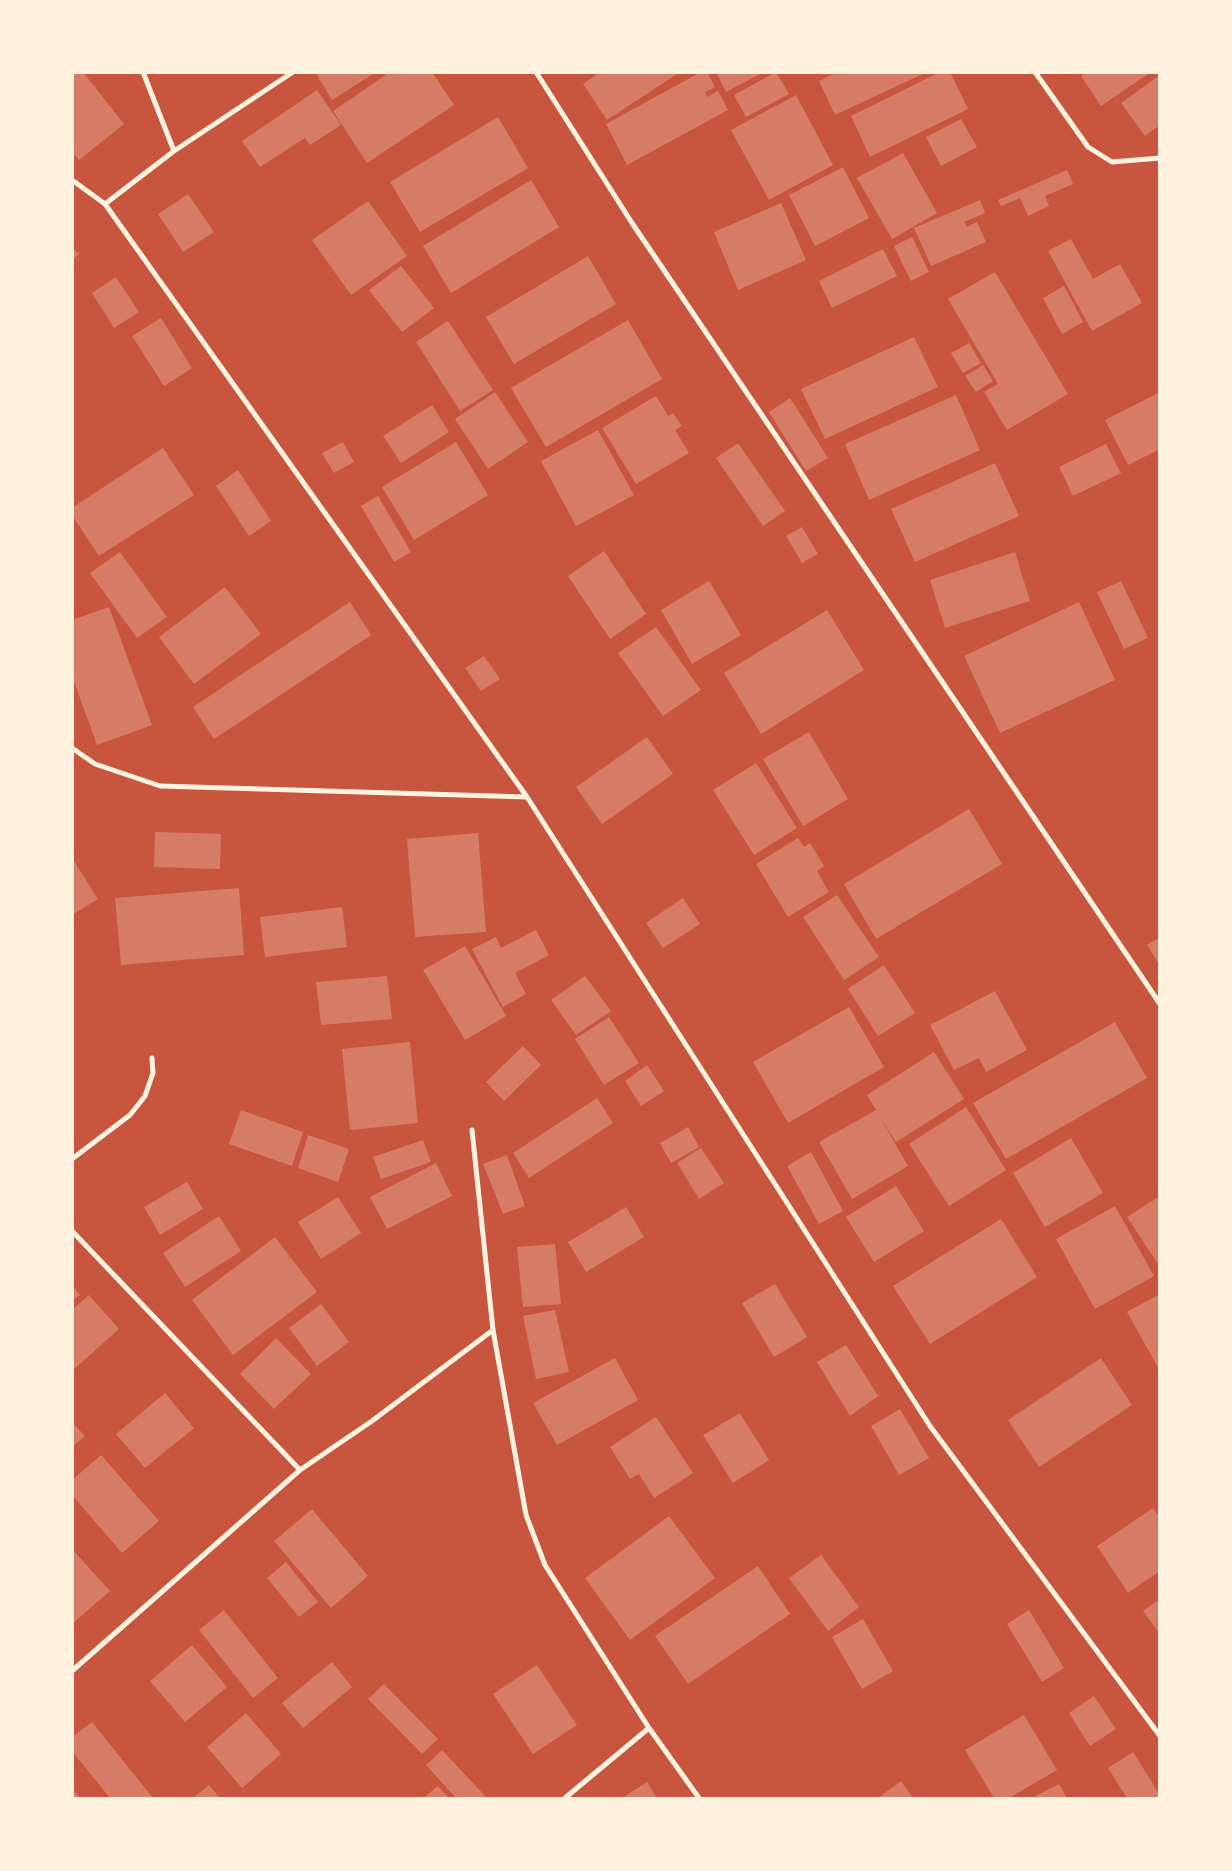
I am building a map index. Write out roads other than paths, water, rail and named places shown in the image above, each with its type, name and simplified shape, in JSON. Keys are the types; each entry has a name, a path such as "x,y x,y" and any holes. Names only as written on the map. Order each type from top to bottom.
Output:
{"street":[{"path":"143,72 174,151"},
{"path":"105,204 174,151 293,72"},
{"path":"536,72 637,231 1160,1004"},
{"path":"1035,72 1088,147 1112,162 1160,158"},
{"path":"72,180 105,204 527,797 930,1426 1160,1736"},
{"path":"72,748 95,764 160,786 527,797"},
{"path":"72,1159 130,1115 145,1096 153,1073 152,1058"},
{"path":"472,1130 493,1330 526,1515 544,1565 649,1728 699,1798"},
{"path":"72,1231 300,1470"},
{"path":"72,1671 300,1470 372,1421 493,1330"},
{"path":"565,1798 649,1728"}]}
